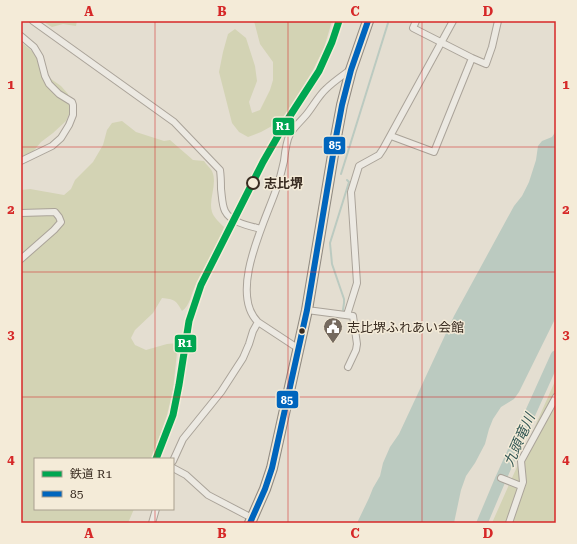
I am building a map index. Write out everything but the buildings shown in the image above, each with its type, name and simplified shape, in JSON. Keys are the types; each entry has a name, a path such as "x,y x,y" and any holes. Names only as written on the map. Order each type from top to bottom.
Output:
{"highway":[{"path":"251,520 265,489 272,468 308,310 342,105 351,70 368,21"}],"street":[{"path":"33,21 174,122 220,170 223,204 226,213 230,218 247,226 261,229"},
{"path":"416,21 412,28 486,64 492,47 498,21"},
{"path":"347,315 357,282 352,192 359,166 379,155 384,149 453,21"},
{"path":"21,36 34,47 40,57 44,76 49,84 72,102 73,116 70,125 61,138 52,146 21,161"},
{"path":"391,136 434,152 472,58"},
{"path":"299,348 254,318 248,306 248,272 251,257 277,187 283,166 287,142 291,133 325,90 351,70"},
{"path":"21,214 55,212 61,222 21,259"},
{"path":"308,310 353,316 357,344 356,350 348,367"},
{"path":"174,459 183,439 221,392 240,364 249,344 252,331 258,322"},
{"path":"509,523 523,482 521,462 556,397"},
{"path":"174,469 186,476 208,495 251,520"},
{"path":"501,478 521,486"},
{"path":"152,523 156,510"}],"green space":[{"path":"42,21 77,21 76,26 63,24 52,27"},
{"path":"254,21 332,21 324,48 313,70 281,121 248,137 239,132 232,123 219,72 228,34 235,29 246,38 255,66 257,81 249,102 252,113 260,110 270,90 273,80 273,62 260,44"},
{"path":"21,42 33,52 51,79 61,86 68,94 70,112 66,121 41,142 31,154 21,158"},
{"path":"122,121 136,132 164,141 170,140 193,160 204,161 214,176 211,202 212,212 224,227 185,309 182,311 178,304 174,301 162,298 153,313 135,330 131,338 135,345 146,350 167,344 178,343 173,390 167,415 152,458 34,458 34,510 134,510 128,523 21,523 21,190 30,189 64,195 71,189 75,180 93,162 103,145 107,130 112,123"},
{"path":"556,379 556,523 492,523"}],"shaded area":[{"path":"556,131 556,317 519,392 514,399 501,407 493,419 485,444 466,476 461,490 454,523 357,523 380,476 383,463 390,447 399,434 454,316 514,206 522,196 529,182 536,160 538,146 542,141 552,137"}],"waterway":[{"path":"341,174 388,23"},
{"path":"343,310 344,299 332,264 330,243 349,182 347,180"},
{"name":"九頭竜川","path":"482,523 556,356"}],"rail line":[{"name":"R1","path":"156,458 173,415 189,321 201,285 263,162 286,122 319,71 332,42 339,21"}],"transit line":[{"name":"85","path":"250,523 265,489 272,468 307,310 342,105 351,70 368,21"}],"place":[{"name":"志比堺","path":"253,183"},
{"name":"志比堺ふれあい会館","path":"333,344"}]}
